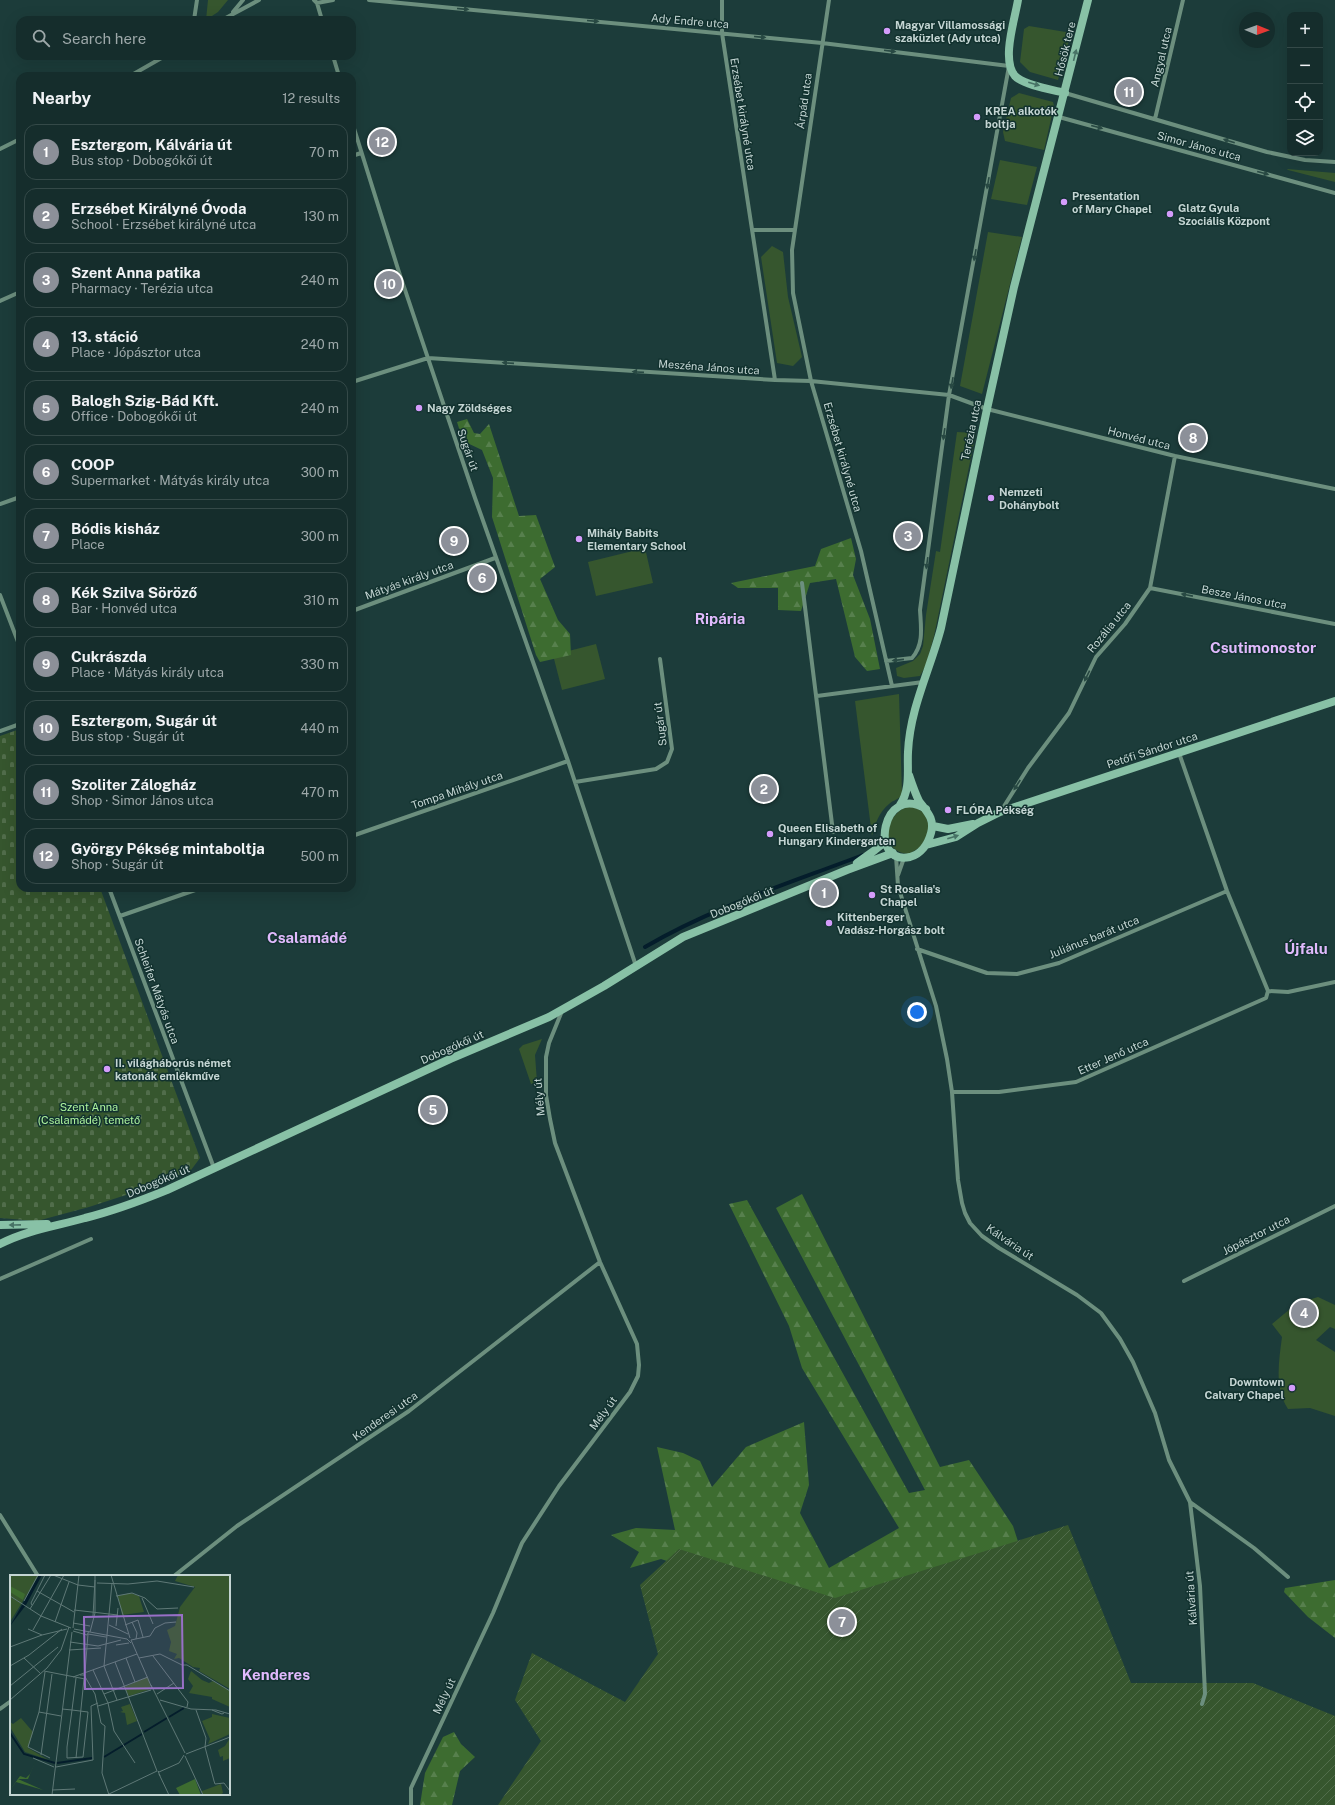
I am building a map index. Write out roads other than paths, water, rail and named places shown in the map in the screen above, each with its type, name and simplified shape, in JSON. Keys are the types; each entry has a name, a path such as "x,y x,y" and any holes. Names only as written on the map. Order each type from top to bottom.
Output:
{"main road":[{"path":"1009,66 1009,51 1018,0"},
{"name":"Hősök tere","path":"1009,66 1016,77 1025,82 1065,93 1088,0"},
{"name":"Terézia utca","path":"900,806 906,794 908,752 913,714 923,682 931,663 941,628 987,409 1028,233 1065,93"},
{"name":"Petőfi Sándor utca","path":"926,845 956,837 978,823 1000,812 1335,701"},
{"name":"Terézia utca","path":"908,772 916,793 926,809"},
{"path":"908,803 926,809 933,826 926,845 918,854 898,856 887,847 885,842 884,829 891,814 900,806 908,803"},
{"name":"Petőfi Sándor utca","path":"933,826 948,829 978,823"},
{"name":"Dobogókői út","path":"847,870 885,842"},
{"name":"Dobogókői út","path":"0,1244 57,1224 84,1219 127,1206 166,1190 450,1059 549,1017 684,937 847,870 898,856"},
{"name":"Dobogókői út","path":"0,1225 57,1224"}],"street":[{"path":"195,16 197,0"},
{"path":"232,13 243,0"},
{"path":"228,16 259,0"},
{"path":"309,0 333,0"},
{"name":"Ady Endre utca","path":"369,0 822,42 1009,66"},
{"name":"Erzsébet királyné utca","path":"722,0 722,33 775,380"},
{"name":"Árpád utca","path":"798,204 829,0"},
{"name":"Angyal utca","path":"1155,119 1183,0"},
{"path":"315,1 321,16"},
{"path":"137,72 158,60"},
{"path":"334,60 337,72"},
{"path":"886,661 912,658 918,652 922,635 920,610 949,395 1009,66"},
{"name":"Simor János utca","path":"1065,93 1267,152 1305,160 1335,162"},
{"name":"Simor János utca","path":"1059,117 1335,193"},
{"name":"Sugár út","path":"356,136 495,558 576,782 637,966"},
{"path":"0,149 16,141"},
{"path":"356,155 361,153"},
{"name":"Erzsébet királyné utca","path":"798,204 792,250 793,293 811,381 861,551 892,686"},
{"path":"753,230 795,230"},
{"path":"0,301 16,294"},
{"path":"356,381 428,358"},
{"name":"Meszéna János utca","path":"428,358 811,381 949,395 987,409"},
{"name":"Honvéd utca","path":"987,409 1174,456 1335,489"},
{"name":"Rozália utca","path":"1000,812 1028,768 1069,713 1096,657 1125,624 1150,588 1174,456"},
{"path":"0,504 16,498"},
{"name":"Mátyás király utca","path":"356,610 495,558"},
{"path":"802,583 833,832"},
{"name":"Besze János utca","path":"1150,588 1335,624"},
{"path":"0,595 16,637"},
{"name":"Sugár út","path":"576,782 656,769 664,765 670,759 672,744 660,659"},
{"path":"817,696 923,682"},
{"path":"0,731 16,725"},
{"path":"1179,752 1227,891 1268,991 1288,992 1335,982"},
{"name":"Tompa Mihály utca","path":"356,835 568,761"},
{"path":"897,880 898,856"},
{"name":"Kálvária út","path":"898,856 898,889 936,1006 952,1092 958,1180 962,1203 970,1223 982,1236 999,1248 1077,1295 1101,1313 1120,1339 1144,1385 1155,1414 1169,1460 1190,1502 1200,1586 1205,1694 1202,1704"},
{"name":"Juliánus barát utca","path":"917,949 986,973 1017,974 1059,963 1227,891"},
{"name":"Schleifer Mátyás utca","path":"111,892 214,1168"},
{"path":"120,916 189,892"},
{"name":"Etter Jenő utca","path":"952,1092 999,1092 1076,1082 1266,998 1268,991"},
{"name":"Mély út","path":"411,1805 411,1788 493,1613 522,1543 559,1486 616,1410 636,1380 639,1366 637,1344 600,1262 555,1143 546,1095 546,1057 549,1043 563,1009"},
{"name":"Jópásztor utca","path":"1184,1281 1335,1206"},
{"path":"0,1279 91,1239"},
{"name":"Kenderesi utca","path":"175,1575 237,1526 409,1411 600,1262"},
{"name":"Kálvária út","path":"1190,1502 1254,1548 1288,1577"},
{"path":"0,1515 37,1575"},
{"path":"0,1709 10,1702"}],"waterway":[{"path":"645,947 697,920 752,896 863,855"}],"place":[{"name":"Magyar Villamossági szaküzlet (Ady utca)","path":"887,31"},
{"name":"Szoliter Zálogház","path":"1129,92"},
{"name":"KREA alkotók boltja","path":"977,117"},
{"name":"György Pékség mintaboltja","path":"382,142"},
{"name":"Presentation of Mary Chapel","path":"1064,202"},
{"name":"Glatz Gyula Szociális Központ","path":"1170,214"},
{"name":"Esztergom, Sugár út","path":"389,284"},
{"name":"Nagy Zöldséges","path":"419,408"},
{"name":"Kék Szilva Söröző","path":"1193,438"},
{"name":"Nemzeti Dohánybolt","path":"991,498"},
{"name":"Szent Anna patika","path":"908,536"},
{"name":"Mihály Babits Elementary School","path":"579,539"},
{"name":"Cukrászda","path":"454,541"},
{"name":"COOP","path":"482,578"},
{"name":"Erzsébet Királyné Óvoda","path":"764,789"},
{"name":"FLÓRA Pékség","path":"948,810"},
{"name":"Queen Elisabeth of Hungary Kindergarten","path":"770,834"},
{"name":"Esztergom, Kálvária út","path":"824,893"},
{"name":"St Rosalia's Chapel","path":"872,895"},
{"name":"Kittenberger Vadász-Horgász bolt","path":"829,923"},
{"name":"II. világháborús német katonák emlékműve","path":"107,1069"},
{"name":"Balogh Szig-Bád Kft.","path":"433,1110"},
{"name":"13. stáció","path":"1304,1313"},
{"name":"Downtown Calvary Chapel","path":"1292,1388"},
{"name":"Bódis kisház","path":"842,1622"}],"district":[{"name":"Ripária","path":"720,619"},
{"name":"Csutimonostor","path":"1263,648"},
{"name":"Csalamádé","path":"307,938"},
{"name":"Újfalu","path":"1306,949"},
{"name":"Kenderes","path":"276,1675"}],"park label":[{"name":"Szent Anna (Csalamádé) temető","path":"89,1113"}]}
